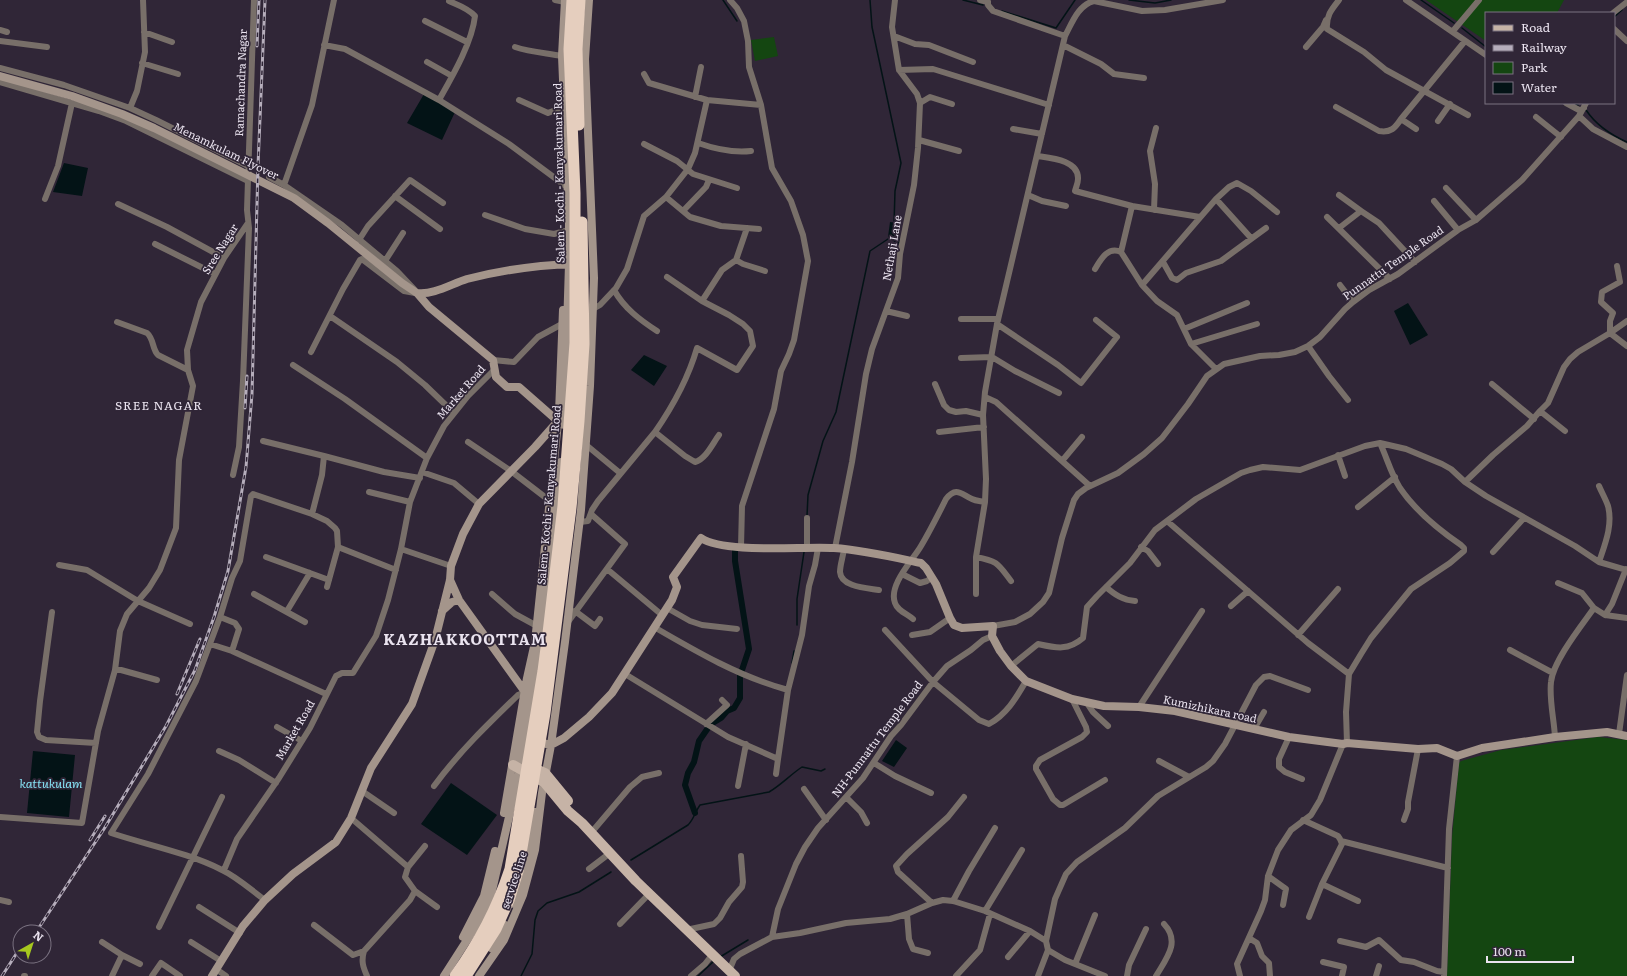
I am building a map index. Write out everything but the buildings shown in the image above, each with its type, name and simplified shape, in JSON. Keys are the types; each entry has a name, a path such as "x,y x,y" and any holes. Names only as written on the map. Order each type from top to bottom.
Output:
{"highway":[{"name":"Salem - Kochi - Kanyakumari Road","path":"466,976 496,929 509,900 518,871 545,713 571,508 584,344 577,48 580,0"},
{"name":"Salem - Kochi - Kanyakumari Road","path":"455,976 488,924 499,900 510,869 543,671 551,611 563,506 575,343 574,193 567,1"}],"main road":[{"path":"473,976 498,938 516,900 524,872 541,782 567,623 580,522 583,443 590,386 593,309 586,66 589,0"},
{"path":"520,737 539,657 557,507 569,264 562,56 567,1"},
{"name":"Menamkulam Flyover","path":"0,76 90,102 122,114 154,128 294,198 323,219 402,283 417,293 429,307 493,360"},
{"path":"417,293 429,293 466,280 499,272 541,265 569,264 592,266"},
{"path":"444,976 478,923 491,895 516,764 527,678 532,662 537,626 550,501 561,423 562,324 564,286 569,264"},
{"path":"547,744 574,544 586,407 592,266"},
{"path":"493,360 496,377 507,387 519,387 583,443"},
{"path":"214,972 243,926 265,900 294,874 336,842 351,818 371,768 412,704 435,640 452,566 464,534 479,504 561,423"},
{"path":"520,737 547,744 564,738 589,717 612,693 674,596 677,587 673,577 701,538 708,543 720,546 835,548 921,563 932,577 954,625 962,628 993,626 992,636"},
{"path":"450,580 459,600 525,692"},
{"path":"442,611 452,602 459,600"},
{"name":"Kumizhikara road","path":"992,636 1000,651 1011,666 1026,681 1072,699 1087,703 1104,706 1139,707 1175,711 1289,737 1345,744 1418,749 1437,748 1457,756"},
{"path":"1457,756 1482,748 1555,737 1607,732 1623,735"},
{"path":"516,764 541,782 649,894 732,973"},
{"path":"438,976 461,941 484,896 516,764"},
{"name":"service line","path":"479,976 504,940 523,895 535,850 541,782"}],"street":[{"path":"130,108 137,91 144,52 143,0"},
{"name":"Ramachandra Nagar","path":"248,181 254,0"},
{"path":"284,185 312,105 334,0"},
{"path":"439,100 452,76 467,42 474,24 475,16 462,3 449,0"},
{"path":"555,0 567,1"},
{"path":"730,0 737,8 744,21 748,41 749,67 761,105 772,168 791,201 803,235 808,261 794,340 781,371 774,409 742,506 741,547"},
{"name":"Nethaji Lane","path":"835,548 852,462 866,374 872,349 898,278 900,254 914,185 919,140 920,103 917,94 900,70 892,27 895,0"},
{"path":"980,0 989,1 988,6 993,11 1065,36"},
{"path":"976,594 976,557 985,502 983,415 985,397 998,322 1065,36 1082,7 1087,3 1094,1 1142,11 1165,10 1223,0"},
{"path":"1306,47 1322,27 1329,12 1338,0"},
{"path":"1406,0 1485,54"},
{"path":"1453,31 1479,0"},
{"path":"1614,12 1627,2"},
{"path":"1326,20 1327,29 1364,52 1386,70 1468,115"},
{"path":"425,21 467,42"},
{"path":"0,30 7,32"},
{"path":"1615,30 1627,41"},
{"path":"144,32 172,42"},
{"path":"894,36 915,44 929,45 973,62"},
{"path":"0,41 47,47"},
{"path":"1336,107 1379,131 1390,131 1395,128 1465,41"},
{"path":"324,45 344,49 439,100 509,144 567,187"},
{"path":"1063,45 1101,64 1114,74 1144,78"},
{"path":"515,47 530,52 538,51 562,56"},
{"path":"426,62 452,76"},
{"path":"142,63 178,74"},
{"path":"695,97 702,66"},
{"path":"0,68 29,75 130,108 248,166"},
{"path":"900,70 934,69 1049,105"},
{"path":"644,74 650,83 695,97 707,100 761,105"},
{"path":"0,82 99,111 126,121 248,181"},
{"path":"920,103 930,97 952,104"},
{"path":"519,100 548,113 563,107"},
{"path":"593,309 600,305 614,290 627,269 644,216 666,197 688,169 698,143 707,100"},
{"path":"45,199 58,166 72,103"},
{"path":"1438,121 1450,104"},
{"path":"1568,104 1579,110 1585,106"},
{"name":"Punnattu Temple Road","path":"993,626 1015,622 1030,614 1043,602 1049,593 1062,538 1074,500 1078,494 1090,486 1118,473 1144,454 1162,438 1207,376 1224,364 1260,356 1295,352 1308,346 1320,337 1345,309 1369,290 1415,262 1458,230 1476,220 1522,180 1579,116 1585,106"},
{"path":"1579,116 1593,129 1626,146"},
{"path":"1536,117 1561,137"},
{"path":"1401,119 1416,130"},
{"path":"1154,210 1155,184 1150,151 1156,128"},
{"path":"1013,129 1042,134"},
{"path":"919,140 958,151"},
{"path":"698,143 717,149 738,152 751,151"},
{"path":"644,144 677,161 693,174 737,188"},
{"path":"1037,156 1052,158 1073,166 1077,173 1078,179 1075,191 1132,206 1200,217"},
{"path":"269,177 310,202 359,240 406,279 417,293"},
{"path":"359,240 368,226 410,180 443,204"},
{"path":"683,211 706,187 709,180"},
{"name":"Sree Nagar","path":"0,817 82,823 96,743 114,670 120,631 127,614 149,588 160,570 176,528 179,460 193,386 188,370 186,350 201,302 224,258 248,223 248,181"},
{"path":"1142,285 1200,217 1229,187 1237,183 1251,191 1277,212"},
{"path":"1446,188 1476,220"},
{"path":"1028,195 1042,201 1066,206"},
{"path":"1338,195 1379,223 1415,262"},
{"path":"395,196 440,229"},
{"path":"666,197 690,217 721,226 759,229"},
{"path":"1216,199 1251,238"},
{"path":"1434,201 1458,230"},
{"path":"118,204 167,227 224,258"},
{"path":"1121,252 1132,206"},
{"path":"1339,228 1361,211"},
{"path":"486,215 525,229 554,234 569,230"},
{"path":"1327,217 1390,278"},
{"path":"233,475 239,447 243,381 248,223"},
{"path":"702,302 722,270 736,260 747,228"},
{"path":"1163,262 1172,278 1177,280 1186,273 1221,261 1266,228"},
{"path":"385,261 403,233"},
{"path":"155,244 215,274"},
{"path":"1095,269 1105,254 1111,250 1121,252 1142,285 1157,301 1177,315 1192,344 1216,369"},
{"path":"311,352 360,260 362,259 404,291 417,293"},
{"path":"736,260 742,264 765,271"},
{"path":"1610,333 1610,321 1613,313 1601,302 1602,292 1620,282 1617,266"},
{"path":"580,522 588,522 592,510 620,473 655,432 672,406 687,375 696,348 737,370 752,346 750,331 743,324 729,315 702,302 666,277"},
{"path":"1340,286 1353,302"},
{"path":"614,290 620,300 640,320 658,330"},
{"path":"1184,329 1247,303"},
{"path":"886,311 907,316"},
{"path":"330,316 396,362 425,385 454,413"},
{"path":"961,319 998,322 1081,383 1117,336 1096,320"},
{"path":"1465,482 1534,419 1548,403 1564,367 1570,359 1578,352 1627,321"},
{"path":"117,322 147,333 150,336 154,352 188,370"},
{"path":"493,360 514,362 538,337 562,324"},
{"path":"1192,344 1257,324"},
{"path":"1610,333 1627,346"},
{"path":"1308,346 1348,400"},
{"path":"961,358 992,356 1015,371 1059,393"},
{"path":"293,365 345,399 427,458"},
{"name":"Market Road","path":"224,870 237,839 276,783 302,741 320,709 326,694 339,674 353,673 355,671 376,636 396,570 410,502 427,458 444,426 454,413 495,369"},
{"path":"935,384 944,404 949,410 956,412 966,411 983,415"},
{"path":"1492,384 1534,419"},
{"path":"985,397 996,402 1090,486"},
{"path":"1540,411 1565,431"},
{"path":"939,432 984,427"},
{"path":"655,432 695,462 700,460 719,435"},
{"path":"1062,461 1082,437"},
{"path":"264,441 384,472 420,478"},
{"path":"468,442 511,471 550,501"},
{"path":"583,443 620,473"},
{"path":"1240,976 1237,964 1265,900 1268,876 1272,865 1285,837 1303,820 1311,815 1320,800 1345,744 1349,674 1371,638 1404,596 1464,552 1464,548 1461,545 1438,527 1400,488 1380,443"},
{"path":"1011,666 1038,644 1063,648 1076,644 1083,638 1087,607 1130,563 1155,530 1196,499 1241,473 1263,467 1300,470 1338,455 1380,443 1406,449 1442,464 1451,469 1465,482 1524,518 1575,546 1599,562 1626,570 1612,604 1605,615"},
{"path":"1338,455 1346,476"},
{"path":"312,514 322,475 324,456"},
{"path":"422,472 454,483 479,504"},
{"path":"1358,507 1395,477"},
{"path":"1599,486 1608,506 1609,520 1607,536 1599,562"},
{"path":"369,492 410,502"},
{"path":"913,619 897,607 893,597 895,590 902,574 921,547 949,495 954,492 960,492 973,500 985,502"},
{"path":"265,900 224,870 155,845 111,833 148,774 196,681 220,617 232,578 240,562 251,496 253,494 312,514 327,521 337,531 338,547 328,584 310,573 266,557"},
{"path":"567,623 625,544 591,514"},
{"path":"807,518 807,548"},
{"path":"1493,552 1524,518"},
{"path":"1167,521 1298,634 1349,674"},
{"path":"338,547 396,570"},
{"path":"1141,547 1148,551 1158,564"},
{"path":"776,774 788,690 802,635 809,586 816,565 818,548"},
{"path":"401,549 452,566"},
{"path":"844,549 840,570 840,575 844,580 857,586 879,590"},
{"path":"976,557 997,563 1011,581"},
{"path":"59,565 87,570 138,601 190,624"},
{"path":"607,569 665,611 702,625 736,629"},
{"path":"287,610 310,573"},
{"path":"902,574 920,583 927,581 932,577"},
{"path":"1558,584 1582,593 1594,608 1605,615 1627,618"},
{"path":"1106,587 1126,600 1135,602"},
{"path":"1298,634 1338,589"},
{"path":"1231,606 1248,591"},
{"path":"254,594 287,610 305,622"},
{"path":"492,594 515,614 537,626"},
{"path":"1555,737 1551,695 1553,673 1562,656 1594,608"},
{"path":"575,611 595,626 600,618"},
{"path":"1139,707 1202,611"},
{"path":"52,612 37,732 39,737 46,740 96,743"},
{"path":"220,617 235,623 239,629 232,651"},
{"path":"912,635 930,632 950,618"},
{"path":"654,627 700,654 752,679 788,690"},
{"path":"885,630 933,682 979,720 989,724 1011,706 1026,681"},
{"name":"NH-Punnattu Temple Road","path":"772,937 778,910 804,847 874,763 888,741 947,666 983,640 992,636"},
{"path":"210,644 232,651 326,694"},
{"path":"1510,650 1553,673"},
{"path":"114,670 121,670 156,680"},
{"path":"625,674 728,737 778,758"},
{"path":"1623,735 1627,675"},
{"path":"1038,976 1048,950 1046,941 1055,898 1066,874 1077,862 1125,828 1158,796 1213,761 1222,749 1256,684 1264,677 1277,678 1308,690"},
{"path":"434,786 458,756 483,729 518,695 525,692"},
{"path":"1072,699 1087,732 1082,737 1040,760 1036,766 1036,769 1053,799 1060,805 1063,805 1106,780"},
{"path":"706,724 727,704 722,700"},
{"path":"1087,703 1093,712 1108,726"},
{"path":"1254,729 1259,718 1264,712"},
{"path":"277,727 302,741"},
{"path":"1289,737 1279,759 1278,767 1285,772 1302,779"},
{"path":"738,786 746,744"},
{"path":"1404,820 1408,809 1418,749"},
{"path":"219,751 239,760 276,783"},
{"path":"1340,941 1366,947 1379,940 1402,960 1414,962 1444,974 1449,829 1457,756"},
{"path":"1159,761 1189,777"},
{"path":"874,763 895,776 931,793"},
{"path":"591,833 630,787 642,777 659,773"},
{"path":"804,789 826,820"},
{"path":"362,791 394,812"},
{"path":"159,928 222,797"},
{"path":"846,797 861,812 867,823"},
{"path":"932,903 898,872 896,866 906,854 917,846 948,817 964,797"},
{"path":"351,818 408,867"},
{"path":"1303,820 1338,836 1341,841 1341,847 1322,884 1309,917"},
{"path":"953,901 995,828"},
{"path":"1341,841 1448,868"},
{"path":"425,846 408,867 405,877 415,891 437,907"},
{"path":"956,976 980,950 987,912 1022,850"},
{"path":"589,869 610,853"},
{"path":"686,930 714,924 720,918 729,902 742,887 741,856"},
{"path":"1268,876 1286,889 1283,905"},
{"path":"1322,884 1358,901"},
{"path":"367,976 363,967 362,958 364,951 410,900 415,891"},
{"path":"620,924 649,894"},
{"path":"0,900 9,902"},
{"path":"732,973 734,959 740,954 772,937 800,933 846,923 890,919 943,900 953,901 987,912 1030,931 1046,941"},
{"path":"199,907 240,933"},
{"path":"907,914 909,939 913,949 928,953"},
{"path":"1075,964 1095,915"},
{"path":"1156,976 1171,949 1173,939 1171,933 1164,924"},
{"path":"314,926 353,954 364,951"},
{"path":"1127,976 1129,965 1146,929"},
{"path":"1008,957 1030,931"},
{"path":"1249,938 1256,943 1262,956 1269,963 1270,976"},
{"path":"102,942 122,955 140,964"},
{"path":"191,942 221,961"},
{"path":"1048,950 1075,964 1105,976"},
{"path":"112,976 122,955"},
{"path":"691,976 715,958"},
{"path":"152,976 161,962 180,976"},
{"path":"1323,962 1344,967 1342,976"},
{"path":"1376,976 1379,966"},
{"path":"214,972 226,976"}],"green space":[{"path":"1426,0 1564,0 1558,12 1485,12 1485,40"},
{"path":"774,37 778,56 755,61 751,40"},
{"path":"1598,737 1627,740 1627,976 1447,976 1452,837 1459,763 1461,761 1501,750"}],"water":[{"path":"424,94 455,112 442,140 407,123"},
{"path":"64,163 88,168 82,196 53,192"},
{"path":"890,222 899,223 900,246 888,237"},
{"path":"1408,303 1428,335 1410,345 1394,311"},
{"path":"644,355 667,366 654,386 631,370"},
{"path":"896,740 907,748 894,767 882,761"},
{"name":"kattukulam","path":"33,751 75,755 69,817 27,813"},
{"path":"451,783 497,815 467,855 421,824"}],"waterway":[{"path":"723,0 737,21"},
{"path":"870,0 872,27 901,163 895,191 894,224"},
{"path":"963,0 983,5"},
{"path":"1002,11 1056,28 1075,0"},
{"path":"1129,0 1155,3 1171,0"},
{"path":"1421,0 1454,23"},
{"path":"1615,16 1622,10"},
{"path":"1462,28 1485,46"},
{"path":"1586,110 1604,129 1627,142"},
{"path":"807,516 808,495 823,441 836,412 870,251 891,237"},
{"path":"711,724 721,718 727,711 734,708 740,698 740,676 749,649 735,561 735,547"},
{"path":"797,625 797,599 804,552"},
{"path":"792,663 794,651"},
{"path":"695,813 685,785 688,773 694,762 699,741 708,728"},
{"path":"631,860 688,825 700,805 769,792 802,767 821,771 825,769"},
{"path":"521,976 532,954 535,920 538,911 547,903 579,892 611,872"},
{"path":"720,957 748,940"},
{"path":"698,976 714,961"}],"railway":[{"path":"257,46 259,0"},
{"path":"41,924 104,829 166,726 195,670 214,617 228,571 246,467 252,394 258,166 265,0"},
{"path":"245,408 247,376"},
{"path":"177,694 200,639"},
{"path":"90,840 105,816"},
{"path":"2,976 12,960"}],"district":[{"name":"SREE NAGAR","path":"159,406"},
{"name":"KAZHAKKOOTTAM","path":"465,640"}]}
